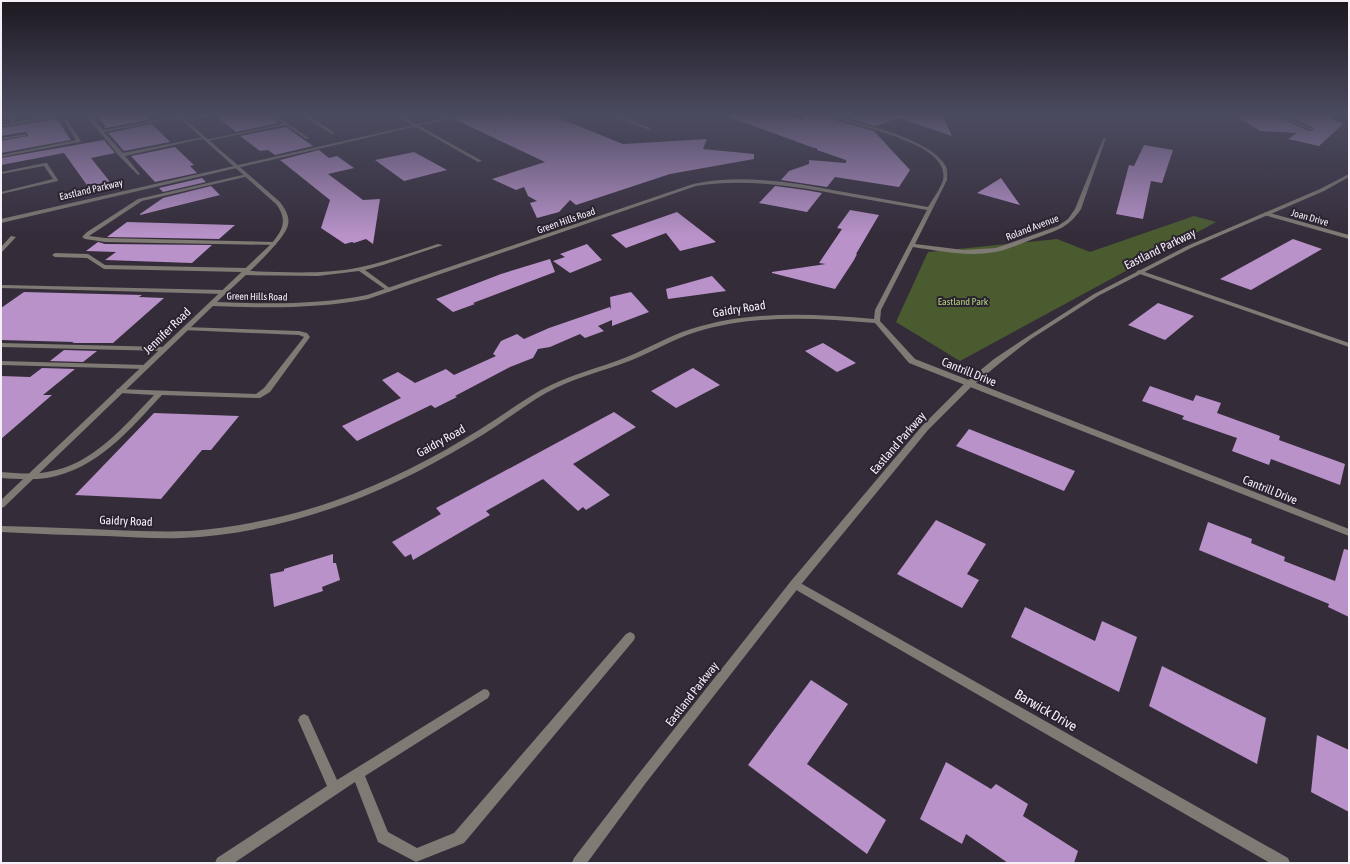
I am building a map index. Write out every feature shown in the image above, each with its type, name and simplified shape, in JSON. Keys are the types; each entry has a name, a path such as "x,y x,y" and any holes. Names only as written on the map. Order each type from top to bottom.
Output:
{"street":[{"path":"126,154 122,155 138,174"},
{"name":"Jennifer Road","path":"1,505 274,244 284,229 286,214 278,203 224,154"},
{"name":"Eastland Parkway","path":"1,221 290,154"},
{"path":"468,154 480,161"},
{"path":"877,321 882,301 944,180 945,172 943,165 933,154"},
{"name":"Roland Avenue","path":"911,245 954,251 995,250 1053,231 1073,219 1099,154"},
{"path":"1,173 45,164 56,180 1,193"},
{"path":"247,175 140,200 85,237 105,240 274,244"},
{"name":"Eastland Parkway","path":"579,863 641,780 795,584 925,428 969,384 996,361 1096,295 1189,247 1322,190 1349,176"},
{"name":"Green Hills Road","path":"211,304 282,306 325,305 352,300 389,290 695,185 710,182 740,180 772,182 930,209"},
{"name":"Joan Drive","path":"1266,214 1349,237"},
{"path":"1,250 13,237"},
{"path":"55,255 88,256 104,267 318,274 381,264 440,245"},
{"path":"360,268 389,290"},
{"path":"1139,272 1349,345"},
{"path":"3,287 223,292"},
{"name":"Gaidry Road","path":"1,529 191,534 226,530 267,522 319,508 372,489 414,469 472,438 514,410 557,385 632,358 692,331 734,320 779,315 877,321"},
{"name":"Cantrill Drive","path":"877,321 912,361 1349,533"},
{"path":"120,391 256,396 267,390 307,337 305,334 299,333 185,329"},
{"path":"1,345 164,350"},
{"path":"1,363 145,367"},
{"path":"1,475 31,477 52,475 71,469 95,457 160,393"},
{"name":"Barwick Drive","path":"795,584 1284,863"},
{"path":"358,773 383,836 416,855 459,838 630,637"},
{"path":"222,863 334,788 484,694"},
{"path":"304,720 334,788"}],"green space":[{"name":"Eastland Park","path":"1194,216 1216,222 960,361 896,322 928,252 1057,239 1090,252"}],"building":[{"path":"22,154 57,154 1,165 1,158"},
{"path":"65,154 109,154 91,158 111,183 89,188"},
{"path":"139,154 183,154 194,165 190,166 197,173 155,182 131,156"},
{"path":"302,154 324,154 329,158 337,156 354,168 328,174 363,200 380,199 373,244 366,239 345,244 321,228 330,200 280,160"},
{"path":"403,154 418,154 447,170 404,181 375,160"},
{"path":"529,154 754,154 754,159 670,174 576,205 570,200 559,212 537,218 530,203 537,201 528,196 524,187 516,190 492,179 545,162"},
{"path":"830,154 896,154 910,170 899,187 835,177 827,187 781,180 789,171 809,164 809,160 846,163 846,160"},
{"path":"1140,154 1172,154 1162,183 1151,181 1143,219 1116,214 1129,165 1134,166"},
{"path":"202,178 206,182 163,192 159,188"},
{"path":"1001,178 1020,205 977,193"},
{"path":"211,186 220,195 140,215 163,198"},
{"path":"775,186 822,193 807,212 759,203"},
{"path":"850,210 879,215 854,260 835,289 772,273 826,264 819,263 842,229 837,228"},
{"path":"677,212 716,242 680,251 666,233 626,248 611,235"},
{"path":"127,222 235,225 219,239 107,237"},
{"path":"1293,239 1322,249 1251,290 1220,279"},
{"path":"98,242 105,244 212,245 192,263 105,260 116,252 86,251"},
{"path":"587,244 602,260 570,273 553,261 565,257 560,254"},
{"path":"550,259 555,272 453,312 436,299 501,274"},
{"path":"712,276 726,291 668,299 666,289"},
{"path":"24,292 142,295 139,297 164,298 113,343 1,340 1,308"},
{"path":"631,292 649,312 612,326 612,320 598,326 604,331 585,338 580,334 550,347 538,349 533,358 510,367 455,396 457,397 435,408 431,405 357,441 342,426 401,398 382,380 398,372 415,383 446,369 454,375 496,356 493,354 501,341 517,334 524,339 549,328 610,307 611,310 610,297"},
{"path":"1158,303 1194,316 1165,340 1128,325"},
{"path":"823,343 856,363 837,372 805,351"},
{"path":"64,350 97,351 83,362 50,361"},
{"path":"42,368 75,369 43,395 52,395 1,439 1,376 30,377"},
{"path":"693,368 720,385 676,408 651,391"},
{"path":"1150,386 1193,401 1196,395 1221,403 1217,413 1280,436 1279,440 1345,464 1340,485 1271,459 1269,465 1232,451 1237,438 1182,419 1184,416 1142,401"},
{"path":"614,412 636,427 573,464 610,495 586,510 583,507 578,511 543,479 486,511 490,515 413,560 411,554 405,557 392,542 441,514 436,508"},
{"path":"154,413 239,416 211,450 202,450 161,499 75,495"},
{"path":"969,429 1075,471 1064,491 956,446"},
{"path":"936,520 986,544 967,574 979,580 962,608 897,574"},
{"path":"1208,522 1252,539 1251,543 1285,557 1284,561 1335,581 1344,549 1349,550 1349,617 1328,607 1329,604 1199,550"},
{"path":"333,554 333,563 336,563 340,580 322,587 323,591 274,607 270,574 284,571 284,569"},
{"path":"1025,607 1095,641 1102,621 1137,637 1119,692 1011,637"},
{"path":"1162,666 1266,718 1257,764 1149,706"},
{"path":"811,680 848,704 807,764 886,820 867,854 748,765"},
{"path":"1317,735 1349,750 1349,812 1311,792"},
{"path":"946,762 991,789 996,784 1028,804 1023,816 1078,851 1074,863 1008,863 966,834 962,844 920,819"}]}
